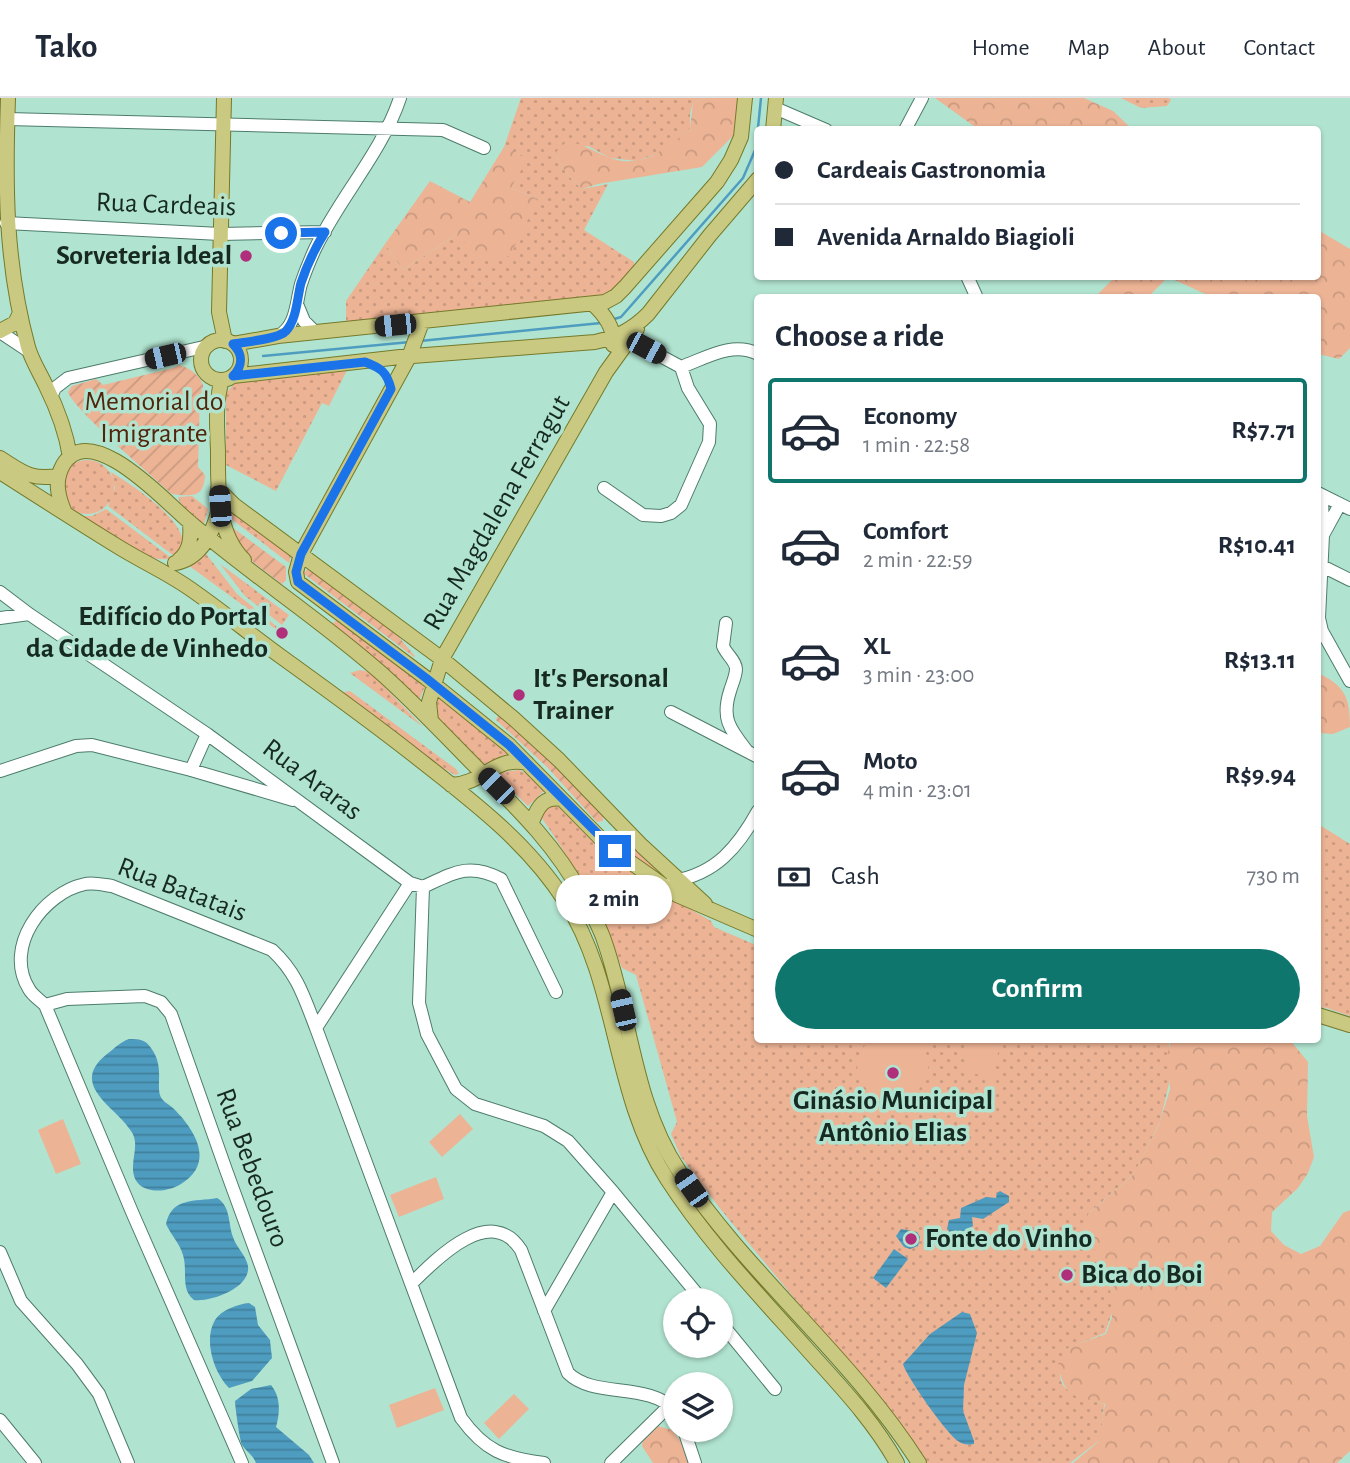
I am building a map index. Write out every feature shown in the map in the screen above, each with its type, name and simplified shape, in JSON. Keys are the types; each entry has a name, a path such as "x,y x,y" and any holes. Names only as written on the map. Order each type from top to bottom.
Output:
{"main road":[{"path":"8,98 6,223 20,313 30,352 67,437 70,457"},
{"path":"224,98 219,312 229,342 237,349 241,360 240,366 227,378 216,403 220,506 231,544 240,557 278,593"},
{"path":"745,98 741,137 731,160 716,182 616,296 605,302 219,341 208,346 202,355 202,366 208,375 227,378 409,357 564,345 614,338 648,314 754,185"},
{"path":"773,126 776,103"},
{"path":"593,304 610,326 614,338"},
{"path":"0,332 15,323 20,313"},
{"name":"Rua Magdalena Ferragut","path":"431,721 429,702 442,659 606,372 648,314"},
{"path":"422,322 409,357 301,554 296,578 303,587 331,608 435,680 527,763 601,838 659,883 677,895 754,928"},
{"name":"Rua Magdalena Ferragut","path":"606,372 614,338"},
{"path":"365,362 381,368 388,377 391,389"},
{"path":"65,513 57,492 63,465 70,457 89,450 104,454 129,469 208,538 381,673 532,822 580,892 603,938 654,1125 676,1167 706,1209 891,1420 919,1463"},
{"path":"0,457 38,478 59,476"},
{"path":"0,472 188,587 352,706 501,825 535,862 578,922 588,946 605,998 630,1100 642,1132 664,1174 692,1217 732,1265 878,1430 897,1463"},
{"path":"219,489 234,505 442,659 493,702 559,760 642,846 711,910"},
{"path":"147,562 184,562 194,555 208,538 220,506"},
{"path":"175,563 184,556 190,545 190,522"},
{"path":"319,623 331,608"},
{"path":"420,643 435,680"},
{"path":"480,720 492,709 493,702"},
{"path":"451,785 470,783 502,763 517,760 527,763"},
{"path":"532,822 538,806 544,801 553,797 562,799"},
{"path":"601,838 612,824 619,821"},
{"path":"1321,1016 1350,1025"}],"street":[{"path":"278,336 286,332 315,249 386,130 400,98"},
{"path":"907,126 922,98"},
{"path":"776,103 818,126"},
{"path":"8,119 443,130 484,148"},
{"name":"Rua Cardeais","path":"6,223 220,234 325,232"},
{"path":"297,304 304,321 314,332"},
{"path":"0,332 30,352"},
{"path":"604,488 643,515 661,516 671,513 681,505 711,433 710,424 688,388 681,367 629,339 614,338"},
{"path":"51,397 60,382 68,378 208,346"},
{"path":"681,367 731,348 754,352"},
{"path":"1321,495 1345,507 1323,536"},
{"path":"1321,508 1321,583"},
{"path":"1322,566 1350,580"},
{"name":"Rua Araras","path":"0,592 207,734 410,883 423,887"},
{"path":"0,618 29,614"},
{"path":"726,622 723,646 736,665 725,705 727,718 732,732 752,754"},
{"path":"1321,627 1350,681"},
{"path":"671,712 752,754"},
{"path":"191,769 207,734"},
{"path":"0,771 76,746 92,745 191,769 296,801"},
{"path":"659,883 680,880 707,871 739,844 754,818"},
{"path":"556,992 501,879 477,869 452,874 423,887 420,1010 426,1034 450,1080 475,1104 544,1126 568,1141 692,1288"},
{"name":"Rua Batatais","path":"242,1463 45,1004 29,989 21,967 23,940 35,916 63,892 87,883 112,886 272,950 295,976 457,1408 467,1427 489,1448 505,1456 544,1463"},
{"path":"316,1028 410,883"},
{"name":"Rua Bebedouro","path":"45,1004 67,999 145,996 161,1002 171,1014 333,1463"},
{"path":"544,1311 613,1192"},
{"path":"412,1283 431,1264 477,1233 493,1231 515,1240 522,1250 568,1373 574,1379 657,1398 663,1402"},
{"path":"0,1252 22,1301 77,1364 99,1394 128,1463"},
{"path":"733,1338 775,1389"},
{"path":"611,1463 663,1417"},
{"path":"0,1420 34,1463"},
{"path":"688,1442 695,1463"}],"green space":[{"path":"521,98 705,98 693,103 690,128 666,150 637,161 610,158 588,146 556,152 566,172 582,189 608,184 584,230 634,262 628,279 602,297 346,323 346,301 385,244 403,270 457,234 538,199 511,188 527,158 504,147"},
{"path":"705,98 738,98 734,135 702,167 582,189 560,163 556,152 567,141 620,161 653,155 690,128 693,103"},
{"path":"935,98 1084,98 1113,111 1129,126 974,126"},
{"path":"1121,98 1171,100 1167,106 1141,108"},
{"path":"504,147 528,158 511,188 538,199 510,256 482,262 457,234 403,270 385,244 430,181 470,202"},
{"path":"1321,232 1350,249 1350,348 1339,359 1321,355 1321,294 1205,294 1175,280 1321,280"},
{"path":"1112,280 1165,280 1151,294 1098,294"},
{"name":"Memorial do Imigrante","path":"179,365 195,374 204,389 200,395 198,467 205,475 202,488 191,495 172,494 98,427 68,392 72,386 96,379 103,385"},
{"path":"347,370 329,406 322,403 276,491 226,465 226,393 236,382"},
{"path":"87,460 106,468 114,487 106,506 87,514 68,506 60,487 68,468"},
{"path":"111,472 156,504 176,524 183,545 174,556 108,506 115,488"},
{"path":"192,496 208,509 204,524 188,513 178,497"},
{"path":"225,506 291,556 289,563 226,515"},
{"path":"106,509 171,558 150,557 138,552 81,516 92,516"},
{"path":"229,525 286,567 286,580 282,584 244,555"},
{"path":"203,550 237,594 282,631 281,633 188,565"},
{"path":"220,564 289,615 282,625 245,596"},
{"path":"308,569 398,633 415,656 303,573"},
{"path":"337,620 425,686 419,701 332,624"},
{"path":"360,670 375,677 423,727 350,673"},
{"path":"1321,675 1340,688 1349,708 1350,727 1333,734 1321,733"},
{"path":"350,691 456,769 459,774 455,775 416,752 338,693"},
{"path":"437,696 510,756 485,769 447,733 434,714"},
{"path":"499,713 603,813 603,821 597,822 547,767 496,720"},
{"path":"519,770 528,774 544,791 528,806 497,776 502,772"},
{"path":"555,803 607,855 652,887 711,921 714,927 754,944 754,1043 1169,1043 1170,1079 1160,1122 1134,1174 1090,1212 1085,1231 1109,1277 1113,1310 1105,1333 1068,1348 1060,1373 1065,1388 1072,1393 1104,1404 1101,1439 1070,1463 924,1463 887,1405 824,1334 681,1157 671,1134 677,1122 636,975 622,968 585,888 539,814"},
{"path":"1321,826 1350,844 1350,1016 1321,1007"},
{"path":"616,829 661,877 610,840 609,837"},
{"name":"Ginásio Municipal Antônio Elias","path":"867,1043 920,1043 927,1056 927,1074 918,1091 905,1099 890,1100 876,1096 864,1086 858,1073 859,1057"},
{"path":"968,1043 1000,1043 994,1077 963,1072"},
{"path":"1170,1043 1292,1043 1308,1062 1307,1116 1314,1157 1298,1188 1272,1212 1271,1231 1284,1245 1301,1254 1320,1246 1343,1213 1350,1210 1350,1451 1337,1463 1073,1463 1099,1441 1105,1404 1068,1391 1058,1364 1069,1347 1106,1334 1112,1317 1110,1279 1085,1232 1088,1214 1133,1175 1159,1125 1170,1089 1168,1052"},
{"path":"460,1114 473,1129 442,1157 429,1142"},
{"path":"63,1119 81,1164 56,1174 38,1130"},
{"path":"436,1177 444,1199 399,1217 390,1195"},
{"path":"435,1388 444,1410 397,1428 389,1405"},
{"path":"514,1394 529,1409 499,1439 484,1423"},
{"path":"658,1426 663,1427 663,1442 681,1442 697,1463 653,1463 642,1446 644,1432"}],"water":[{"path":"129,1039 142,1040 151,1048 158,1063 162,1099 182,1118 195,1137 200,1157 197,1167 191,1176 174,1188 150,1190 138,1183 133,1167 133,1135 98,1095 93,1085 92,1076 96,1065"},
{"path":"1000,1191 1009,1196 1009,1202 983,1219 972,1217 973,1226 959,1234 952,1234 947,1229 949,1220 960,1218 961,1208 986,1197 996,1198"},
{"path":"217,1198 227,1210 233,1237 247,1262 247,1274 237,1287 229,1292 210,1299 194,1300 187,1291 182,1251 166,1224 173,1209 179,1205"},
{"name":"Fonte do Vinho","path":"901,1229 917,1232 920,1237 918,1246 910,1249 904,1247 896,1236"},
{"path":"894,1249 908,1259 886,1288 873,1278"},
{"path":"249,1303 255,1307 258,1325 270,1340 272,1358 252,1381 229,1388 219,1374 212,1356 212,1328 215,1320 225,1310"},
{"path":"962,1312 970,1314 977,1333 964,1385 963,1411 974,1441 974,1444 969,1445 958,1441 945,1428 903,1364 930,1334"},
{"path":"271,1385 279,1405 276,1427 309,1455 314,1463 256,1463 242,1445 235,1401 251,1389"}],"waterway":[{"path":"758,126 761,98"},
{"path":"611,320 621,317 743,178 754,153"},
{"path":"420,341 601,323"},
{"path":"263,356 410,342"}],"place":[{"name":"Sorveteria Ideal","path":"246,256"},
{"name":"Edifício do Portal da Cidade de Vinhedo","path":"282,633"},
{"name":"It's Personal Trainer","path":"519,695"},
{"name":"Ginásio Municipal Antônio Elias","path":"893,1073"},
{"name":"Fonte do Vinho","path":"911,1239"},
{"name":"Bica do Boi","path":"1067,1275"}],"route":[{"path":"281,233 325,232 315,249 286,332 278,336 233,344 241,360 233,376 365,362 381,368 388,377 391,389 301,554 296,572 298,582 426,678 509,745 615,851"}]}
